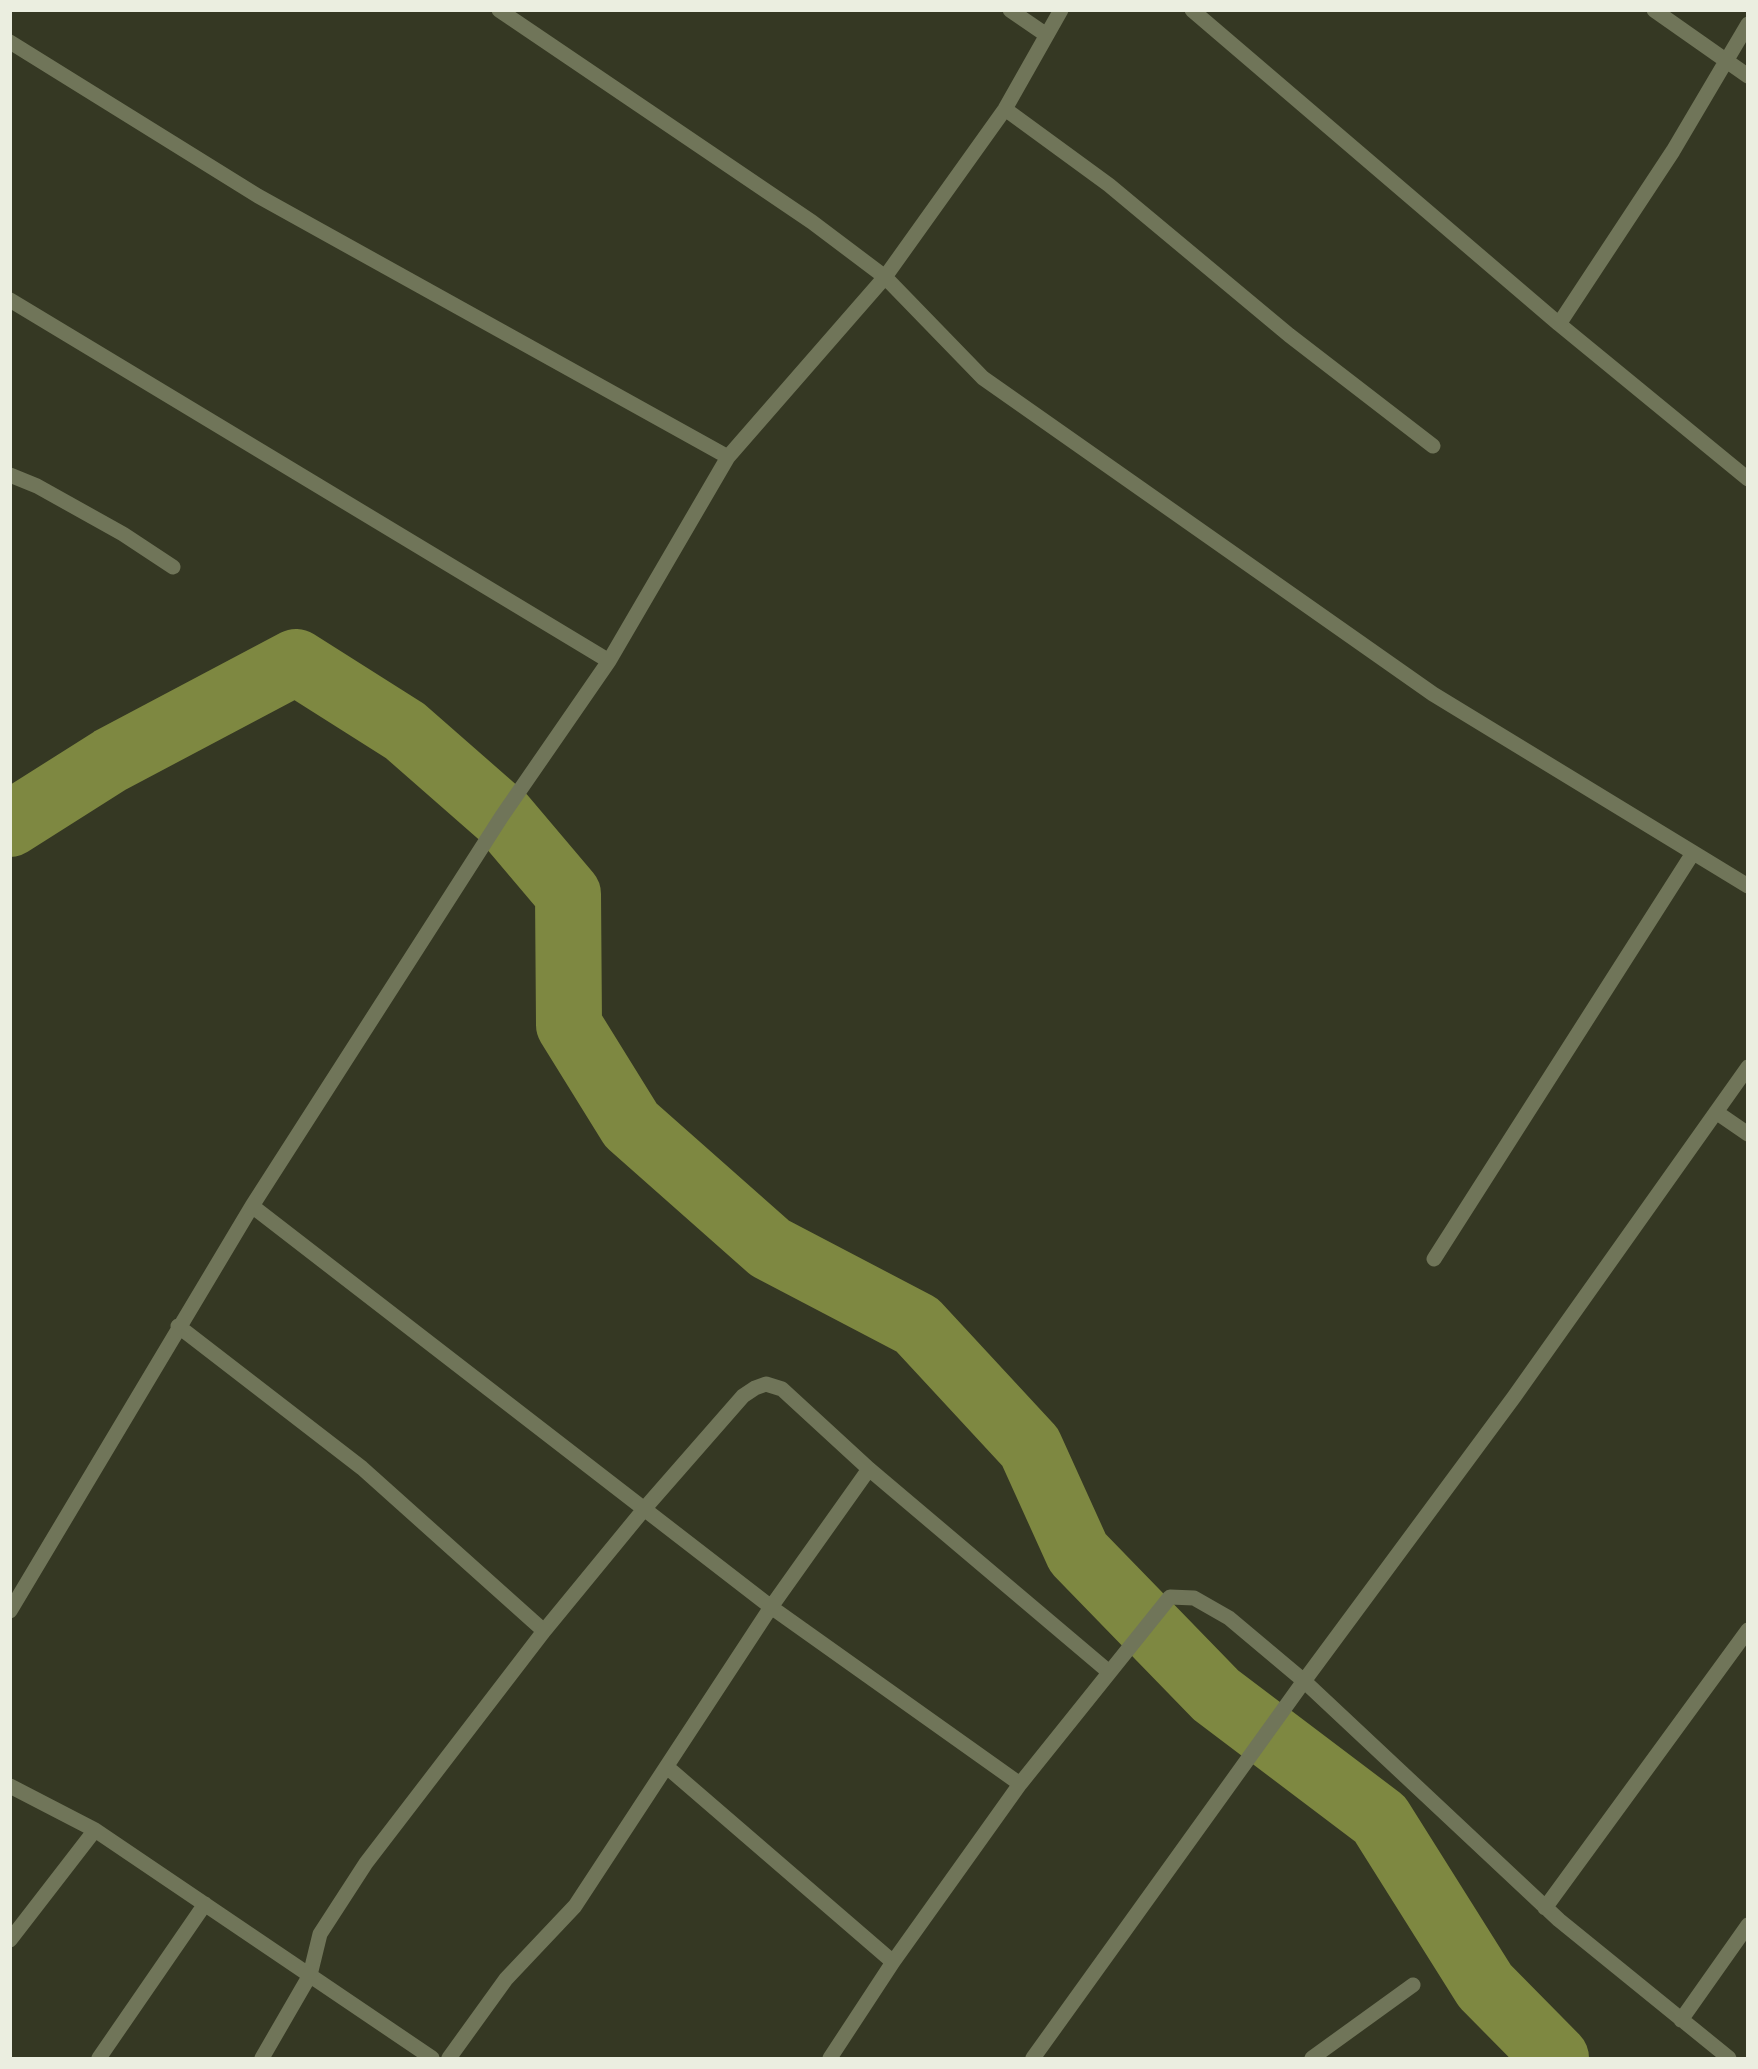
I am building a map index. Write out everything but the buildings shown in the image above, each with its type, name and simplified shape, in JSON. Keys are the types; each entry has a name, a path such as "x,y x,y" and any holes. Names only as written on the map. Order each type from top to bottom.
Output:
{"street":[{"path":"499,10 812,222 885,277 983,378 1433,694 1748,886"},
{"path":"1010,10 1045,34"},
{"path":"12,1605 252,1206 502,816 609,661 728,457 885,277 1005,109 1045,34 1061,10"},
{"path":"1192,10 1559,324 1748,478"},
{"path":"1654,10 1748,76"},
{"path":"1559,324 1673,151 1748,24"},
{"path":"10,42 258,196 728,457"},
{"path":"1005,109 1109,185 1289,335 1433,446"},
{"path":"10,300 609,661"},
{"path":"10,475 37,486 113,529 173,567"},
{"path":"1434,1258 1693,853"},
{"path":"1033,2058 1304,1681 1514,1397 1748,1067"},
{"path":"1716,1112 1748,1134"},
{"path":"252,1206 771,1607 1020,1784"},
{"path":"178,1326 362,1468 544,1630"},
{"path":"262,2058 310,1976 320,1934 366,1863 544,1630 645,1508 743,1396 766,1384 782,1389 869,1469 1109,1672"},
{"path":"449,2058 506,1979 575,1906 771,1607 869,1469"},
{"path":"830,2058 893,1962 1020,1784 1170,1598 1194,1598 1229,1618 1304,1681 1545,1908 1729,2058"},
{"path":"1545,1908 1748,1630"},
{"path":"667,1767 893,1962"},
{"path":"10,1786 95,1830 432,2058"},
{"path":"10,1940 95,1830"},
{"path":"99,2058 205,1904"},
{"path":"1681,2020 1748,1925"},
{"path":"1312,2058 1413,1985"}],"waterway":[{"path":"10,824 111,760 296,662 405,731 502,816 568,894 569,1025 631,1125 770,1248 917,1325 1030,1447 1078,1553 1216,1695 1380,1819 1485,1986 1556,2058"}]}
